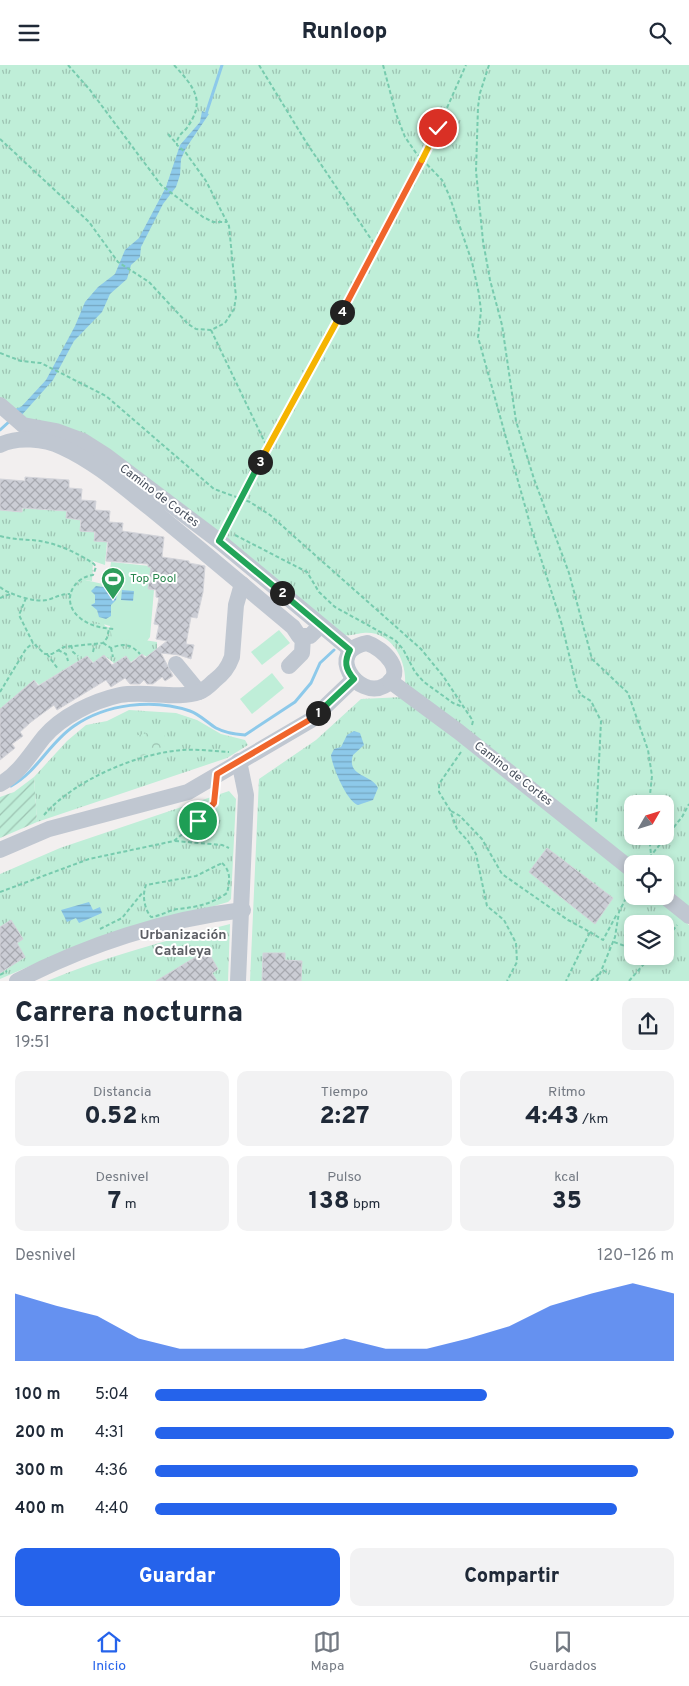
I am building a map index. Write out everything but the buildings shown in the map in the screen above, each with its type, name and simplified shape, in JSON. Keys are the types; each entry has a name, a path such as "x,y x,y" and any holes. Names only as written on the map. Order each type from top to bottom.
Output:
{"street":[{"name":"Camino de Cortes","path":"2,407 23,425 56,431 83,441 221,535 314,631 350,650"},
{"path":"0,445 7,441 28,440 60,446 84,459 114,480 218,562 293,627 296,634 314,631"},
{"path":"0,784 18,770 46,735 66,717 120,695 149,692 186,695 199,692 224,672 232,657 236,605 242,584"},
{"path":"289,666 302,653 314,631"},
{"path":"367,643 377,646 392,662 395,671 390,681 379,689 368,688 354,679 347,668 346,658 350,650 358,645 367,643"},
{"path":"176,664 199,692"},
{"path":"0,850 41,833 188,792 311,719 354,679"},
{"name":"Camino de Cortes","path":"390,681 459,732 624,864"},
{"path":"238,981 243,910 246,795 239,761"},
{"path":"672,905 684,919"},
{"path":"16,981 51,963 137,933 203,915 243,910"}],"path":[{"path":"68,65 165,189 203,217 213,222 227,222"},
{"path":"174,65 192,86 197,105 195,115 176,143"},
{"path":"259,65 311,150 377,248"},
{"path":"382,65 396,114 405,137 416,153 446,187 472,262 481,311 478,337 530,524 562,625 577,689 581,695 591,701 601,721 598,828"},
{"path":"463,707 452,703 424,682 414,672 403,649 395,640 335,607 319,593 307,572 221,535 267,447 377,248 422,159 466,65"},
{"path":"489,65 478,107 476,171 483,241 502,325 516,421 534,479 569,573 592,659 623,686 631,701 651,762 649,795"},
{"path":"0,139 89,222 118,262 149,282 188,325 196,329 211,330 225,323 234,309 236,297 232,246 227,222 206,181 186,153 178,147 168,134"},
{"path":"211,330 267,447"},
{"path":"0,353 21,361 41,363 61,375"},
{"path":"0,536 16,540 42,541 60,546 94,565 96,567 93,575 80,578 70,594 72,607 81,619 91,625 114,629"},
{"path":"0,587 10,594 45,601 58,595 70,594"},
{"path":"0,598 10,594"},
{"path":"26,597 19,615 33,643 47,654 58,669"},
{"path":"103,643 107,638 109,629"},
{"path":"0,692 26,649 33,643"},
{"path":"47,654 71,645 95,643 103,643 111,647 121,644 128,645 140,654"},
{"path":"94,652 95,643"},
{"path":"71,645 73,652 78,656"},
{"path":"111,647 113,657"},
{"path":"58,650 66,654 68,661"},
{"path":"41,833 44,815 58,800 92,778 130,762 182,750 232,752 239,761"},
{"path":"174,841 198,821 214,803 217,774"},
{"path":"652,855 682,817 689,804"},
{"path":"450,810 460,816 482,839 502,874 568,920 603,941 624,901"},
{"path":"0,892 89,859 174,841 222,845 245,856"},
{"path":"650,845 652,855"},
{"path":"222,863 228,869 230,877 227,893 220,898 190,909 177,909 160,916 151,917 147,912 143,892 146,885 196,876 222,863"},
{"path":"597,981 614,942 619,911"},
{"path":"674,931 684,919"},
{"path":"566,981 590,933"},
{"path":"614,942 624,946"},
{"path":"629,981 643,965"},
{"path":"603,970 609,974"},
{"path":"592,981 603,970"}],"green space":[{"path":"0,65 689,65 689,909 674,897 674,855 624,855 624,858 405,684 403,665 395,648 389,641 373,633 340,634 90,439 20,417 0,399"},
{"path":"23,508 67,511 67,518 80,520 80,531 94,532 94,541 107,542 105,565 93,561 92,581 85,580 105,626 138,639 157,642 157,649 147,657 142,654 131,662 125,656 115,664 104,655 94,663 87,656 39,685 34,680 3,707 5,711 0,715 0,510 22,512"},
{"name":"Top Pool","path":"111,562 159,567 150,573 148,589 154,590 150,637 147,641 112,639 110,626 89,620 76,610 73,597 78,586 85,580 103,584 105,571 110,571"},
{"path":"279,630 290,643 262,665 251,652"},
{"path":"272,673 284,688 252,714 240,699"},
{"path":"403,697 624,871 624,905 666,905 689,925 689,981 250,981 259,779 316,740 361,699"},
{"path":"129,710 176,713 197,720 221,734 245,740 248,745 227,758 37,822 34,777 67,741 86,725 107,721"},
{"path":"163,729 167,750 140,756 135,736"},
{"path":"34,777 37,822 0,838 0,797 14,792"},
{"path":"229,791 236,799 231,899 228,902 76,946 0,979 0,874 60,848"},
{"path":"230,924 228,981 47,981 115,956"}],"water":[{"path":"202,111 209,114 186,148 181,159 180,175 176,187 163,204 141,247 140,257 131,265 127,279 110,294 102,312 74,341 53,380 20,417 11,410 21,407 46,380 75,326 85,302 98,287 115,274 125,250 139,238 166,187 180,145 200,122"},
{"path":"96,586 118,589 116,600 111,605 111,616 106,619 99,617 97,610 91,605 95,603 95,595 91,591"},
{"path":"122,590 134,591 133,601 121,600"},
{"path":"354,731 360,733 364,745 353,755 353,767 361,775 375,783 378,788 373,800 358,805 345,791 337,775 331,755 334,749 341,747 347,735"},
{"path":"89,902 93,910 100,907 102,913 79,923 76,918 67,922 61,910"}],"waterway":[{"path":"206,114 222,65"},
{"path":"0,430 11,420"},
{"path":"11,786 28,773 57,741 74,726 115,708 145,704 176,707 193,712 219,730 245,735 295,702 311,683 320,663 334,650"}],"place":[{"name":"Top Pool","path":"113,600"}],"district":[{"name":"Urbanización Cataleya","path":"183,943"}],"route":[{"path":"198,821 214,803 217,774 311,719 354,679 347,668 346,658 350,650 219,541 231,513 388,227 438,128"}]}
